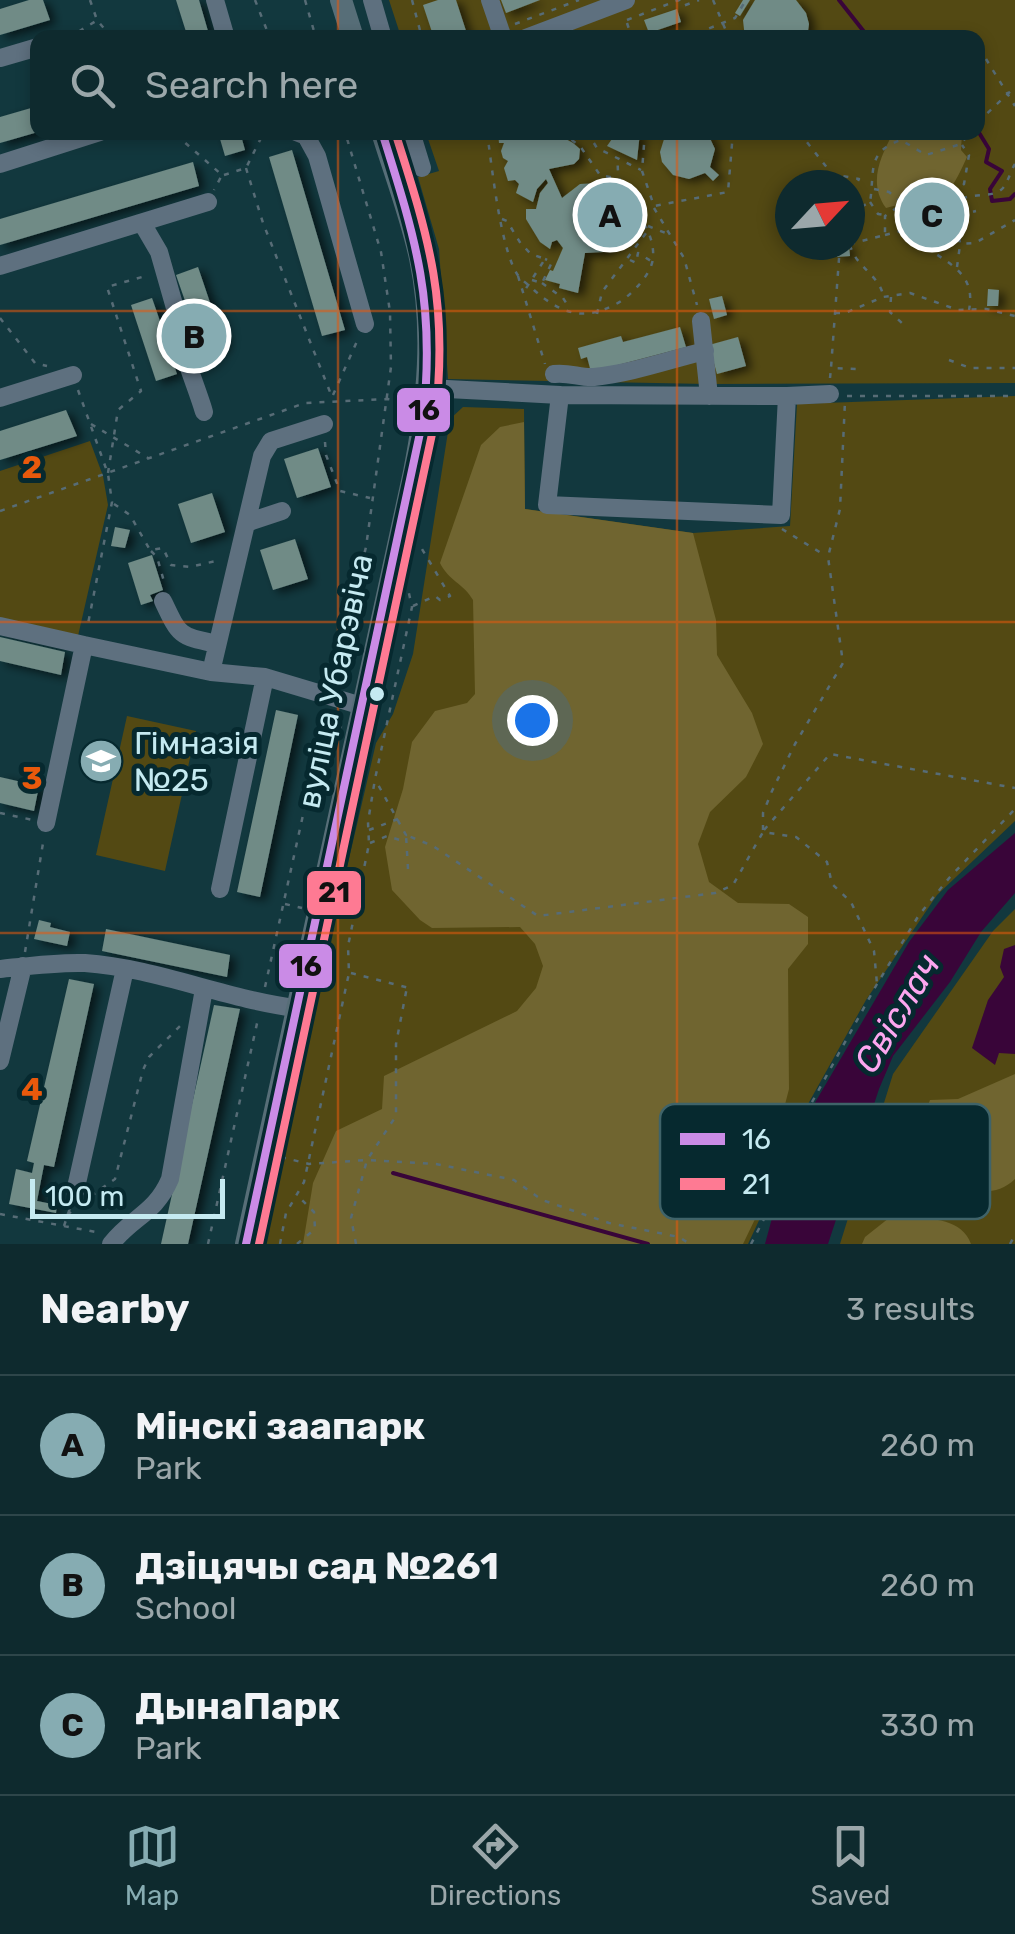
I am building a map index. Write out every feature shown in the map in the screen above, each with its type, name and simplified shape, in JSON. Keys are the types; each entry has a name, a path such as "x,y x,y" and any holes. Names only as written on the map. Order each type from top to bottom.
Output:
{"main road":[{"path":"341,0 350,30"},
{"name":"вуліца Убарэвіча","path":"246,1244 414,472 428,336 420,256 384,140"}],"lane":[{"path":"215,0 224,30"},
{"path":"372,0 381,30"},
{"path":"490,0 500,30"},
{"path":"547,30 626,0"},
{"path":"0,58 30,49"},
{"path":"0,164 75,140"},
{"path":"308,140 317,156 365,324"},
{"path":"413,140 422,168"},
{"path":"0,266 208,202"},
{"path":"142,223 160,252 179,325 179,340 194,373 204,412"},
{"path":"701,322 709,396"},
{"path":"705,351 588,378 550,370 555,395 547,505 781,516 787,396"},
{"path":"0,398 73,374"},
{"path":"421,395 837,395"},
{"path":"211,672 262,456 271,441 324,424"},
{"path":"249,522 282,512"},
{"path":"163,601 185,638 217,644"},
{"path":"0,626 211,672 265,677 362,706"},
{"path":"46,823 84,645"},
{"path":"220,888 265,677"},
{"path":"0,969 85,964 124,969 202,998 296,1008"},
{"path":"0,1061 22,966"},
{"path":"75,1192 124,969"},
{"path":"115,1240 160,1201 170,1179 202,998"}],"path":[{"path":"90,0 105,30"},
{"path":"255,0 267,30"},
{"path":"304,0 313,30"},
{"path":"412,0 420,30"},
{"path":"510,30 578,0"},
{"path":"629,30 626,20 679,0 683,6 700,0"},
{"path":"713,0 724,30"},
{"path":"709,30 736,18 745,8 746,0"},
{"path":"81,30 97,20"},
{"path":"986,59 1015,106"},
{"path":"985,115 1015,87"},
{"path":"182,140 222,175"},
{"path":"260,140 246,168 331,400"},
{"path":"488,140 500,219 550,370"},
{"path":"572,140 600,175 616,178"},
{"path":"592,140 597,148 618,161 642,170"},
{"path":"645,140 642,170 654,206 690,275 701,322"},
{"path":"654,206 728,192 732,140"},
{"path":"805,140 829,170"},
{"path":"886,216 878,214 870,202 877,153 902,140 926,155 965,140"},
{"path":"872,189 889,192 907,207 915,202 938,206 964,184 969,155 962,144"},
{"path":"517,274 550,304 572,313 597,314 622,301 644,278 652,262 646,226 616,178 618,161"},
{"path":"956,268 960,244 956,204 968,194 994,193 1002,188 1015,164"},
{"path":"208,202 222,175 246,168"},
{"path":"955,192 960,200"},
{"path":"865,205 870,202"},
{"path":"885,235 886,216 903,203"},
{"path":"865,240 976,211"},
{"path":"500,219 507,221 532,254 552,262 542,283"},
{"path":"960,244 975,243 1015,220"},
{"path":"646,226 672,236"},
{"path":"958,226 931,241 927,248 956,268 972,295 968,312"},
{"path":"597,314 602,292 647,232"},
{"path":"629,258 636,263 638,253 652,262"},
{"path":"523,294 544,259"},
{"path":"839,260 831,368 858,370"},
{"path":"857,260 881,286 883,296"},
{"path":"108,474 118,410 142,391 107,287 165,270"},
{"path":"530,282 542,283 555,292 572,313"},
{"path":"550,304 555,292"},
{"path":"836,313 845,313 883,296 910,293 968,312 986,309 1015,316"},
{"path":"891,296 890,312 903,324"},
{"path":"0,318 35,362 73,374 108,474 112,502 84,645"},
{"path":"365,324 324,424 326,455 340,491 371,498"},
{"path":"949,360 970,368 1015,368"},
{"path":"0,511 305,403 421,395"},
{"path":"762,832 772,791 843,663 828,558 840,509 837,395 1015,396"},
{"path":"90,424 150,459"},
{"path":"112,502 130,515 157,558 168,597 163,601"},
{"path":"783,530 828,558"},
{"path":"412,557 416,539 450,596 440,600 434,596 412,606"},
{"path":"150,550 163,548 170,565 190,567 241,556"},
{"path":"280,1244 286,1213 309,1164 349,973 348,946 369,844 367,831 375,778 412,606 408,587"},
{"path":"323,724 348,728"},
{"path":"406,835 433,846 538,916 715,894 733,885 762,832 830,754 1015,788"},
{"path":"375,778 406,835 408,869"},
{"path":"812,1104 877,984 929,902 1015,809"},
{"path":"0,813 46,823 22,966"},
{"path":"367,831 398,819"},
{"path":"762,832 796,837 827,862 832,884 851,902 874,951 877,984"},
{"path":"369,844 387,836 400,840 406,835"},
{"path":"284,904 298,907"},
{"path":"349,973 410,988 396,1044 396,1116 368,1160 351,1218 356,1244"},
{"path":"68,1215 115,1179 142,1070 202,998"},
{"path":"265,1153 309,1164 368,1160 436,1164 514,1180 542,1200 609,1223 679,1237 690,1244"},
{"path":"63,1227 75,1192"},
{"path":"297,1196 314,1212 316,1230 297,1244"},
{"path":"0,1214 115,1240"},
{"path":"751,1244 764,1219"},
{"path":"1010,1244 1015,1234"}],"shaded area":[{"path":"389,0 1015,0 1015,383 708,384 448,379 439,249 418,177 439,171 428,140 985,140 985,30 399,30"},
{"path":"890,140 962,140 961,150 967,157 951,187 937,199 886,208 878,189 880,161"},
{"path":"1015,396 1015,821 937,895 866,1000 808,1104 660,1104 660,1219 760,1219 748,1244 259,1244 376,743 393,714 413,654 450,419 463,407 524,409 525,509 693,533 790,526 797,404"},
{"path":"524,422 525,509 693,533 716,620 717,655 752,713 763,744 746,777 710,812 698,844 709,882 738,903 789,904 808,917 808,944 788,969 789,1089 785,1104 660,1104 660,1219 755,1219 743,1244 303,1244 313,1183 336,1131 382,1109 384,1076 517,1011 536,988 543,966 535,944 520,927 432,928 420,920 392,890 385,847 412,742 435,711 467,703 475,694 473,600 440,563 481,445 500,427"},
{"path":"90,441 103,476 108,505 78,636 0,618 0,471"},
{"path":"127,716 196,731 165,871 96,855"},
{"path":"1015,909 1015,1244 840,1244 848,1219 990,1219 990,1104 884,1104 893,1074 993,931"},
{"path":"1015,1074 1015,1179 1004,1187 990,1191 990,1104 928,1104 930,1100 958,1099"},
{"path":"888,1219 930,1219 957,1227 971,1244 862,1244"}],"water":[{"name":"Свіслач","path":"1015,833 1015,893 981,932 950,982 893,1056 874,1104 814,1104 909,942 948,890"},
{"path":"1015,945 1015,1054 999,1053 995,1065 972,1048 988,1000 1004,977 1000,967 1004,949"},
{"path":"772,1219 836,1219 828,1244 765,1244"}],"building":[{"path":"43,0 50,20 0,35 0,9"},
{"path":"176,0 199,0 208,30 185,30"},
{"path":"456,0 466,30 431,30 423,5"},
{"path":"501,0 540,0 506,13"},
{"path":"743,0 750,0 740,16 735,13"},
{"path":"755,0 796,0 809,24 808,30 744,30 743,20"},
{"path":"677,9 681,22 648,30 644,20"},
{"path":"30,108 30,134 0,143 0,117"},
{"path":"220,140 242,140 245,150 225,156"},
{"path":"499,140 568,140 580,149 579,159 574,164 549,169 562,198 580,184 597,183 614,190 625,203 628,220 623,236 604,252 585,253 578,293 545,280 563,248 557,240 550,249 540,242 526,219 526,209 536,209 540,193 548,183 546,179 533,202 516,193 519,184 508,181 504,168 508,161 501,151 504,143"},
{"path":"611,140 639,140 637,160 607,146"},
{"path":"664,140 711,140 715,149 710,167 719,175 713,181 705,173 689,179 673,175 662,162"},
{"path":"292,150 345,330 322,336 269,157"},
{"path":"193,162 199,186 0,245 0,219"},
{"path":"198,267 224,344 200,353 190,324 163,334 177,374 156,381 131,305 152,298 162,327 191,318 176,275"},
{"path":"988,289 999,290 998,306 987,306"},
{"path":"722,296 727,315 714,319 709,299"},
{"path":"680,327 686,347 591,372 587,357 581,359 578,348 621,336 623,342"},
{"path":"738,337 746,366 717,374 709,345"},
{"path":"66,410 77,436 0,460 0,431"},
{"path":"318,448 331,487 297,498 284,459"},
{"path":"212,493 225,532 191,543 178,504"},
{"path":"115,527 130,530 125,548 111,546"},
{"path":"295,539 308,579 273,590 260,550"},
{"path":"152,555 163,590 150,595 153,601 141,605 128,563"},
{"path":"0,637 65,652 61,675 0,661"},
{"path":"276,710 298,715 260,897 237,892"},
{"path":"0,777 39,786 34,811 0,803"},
{"path":"39,920 70,932 67,946 34,939"},
{"path":"106,929 230,955 227,977 102,951"},
{"path":"69,979 94,984 54,1167 44,1165 37,1201 57,1205 56,1213 9,1204 16,1169 32,1173 34,1163 27,1161"},
{"path":"214,1005 240,1009 188,1244 161,1244"}],"waterway":[{"path":"839,0 863,30"},
{"path":"984,140 989,149 986,162 1002,171 990,189 992,201 1010,199 1015,194"},
{"path":"393,1173 648,1244"}],"transit line":[{"name":"16","path":"246,1244 423,419 425,306 405,206 384,140"},
{"name":"21","path":"259,1244 435,420 438,307 427,240 397,140"}],"place":[{"name":"Мінскі заапарк","path":"610,215"},
{"name":"ДынаПарк","path":"932,215"},
{"name":"Дзіцячы сад №261","path":"194,336"},
{"name":"Гімназія №25","path":"101,761"}]}
